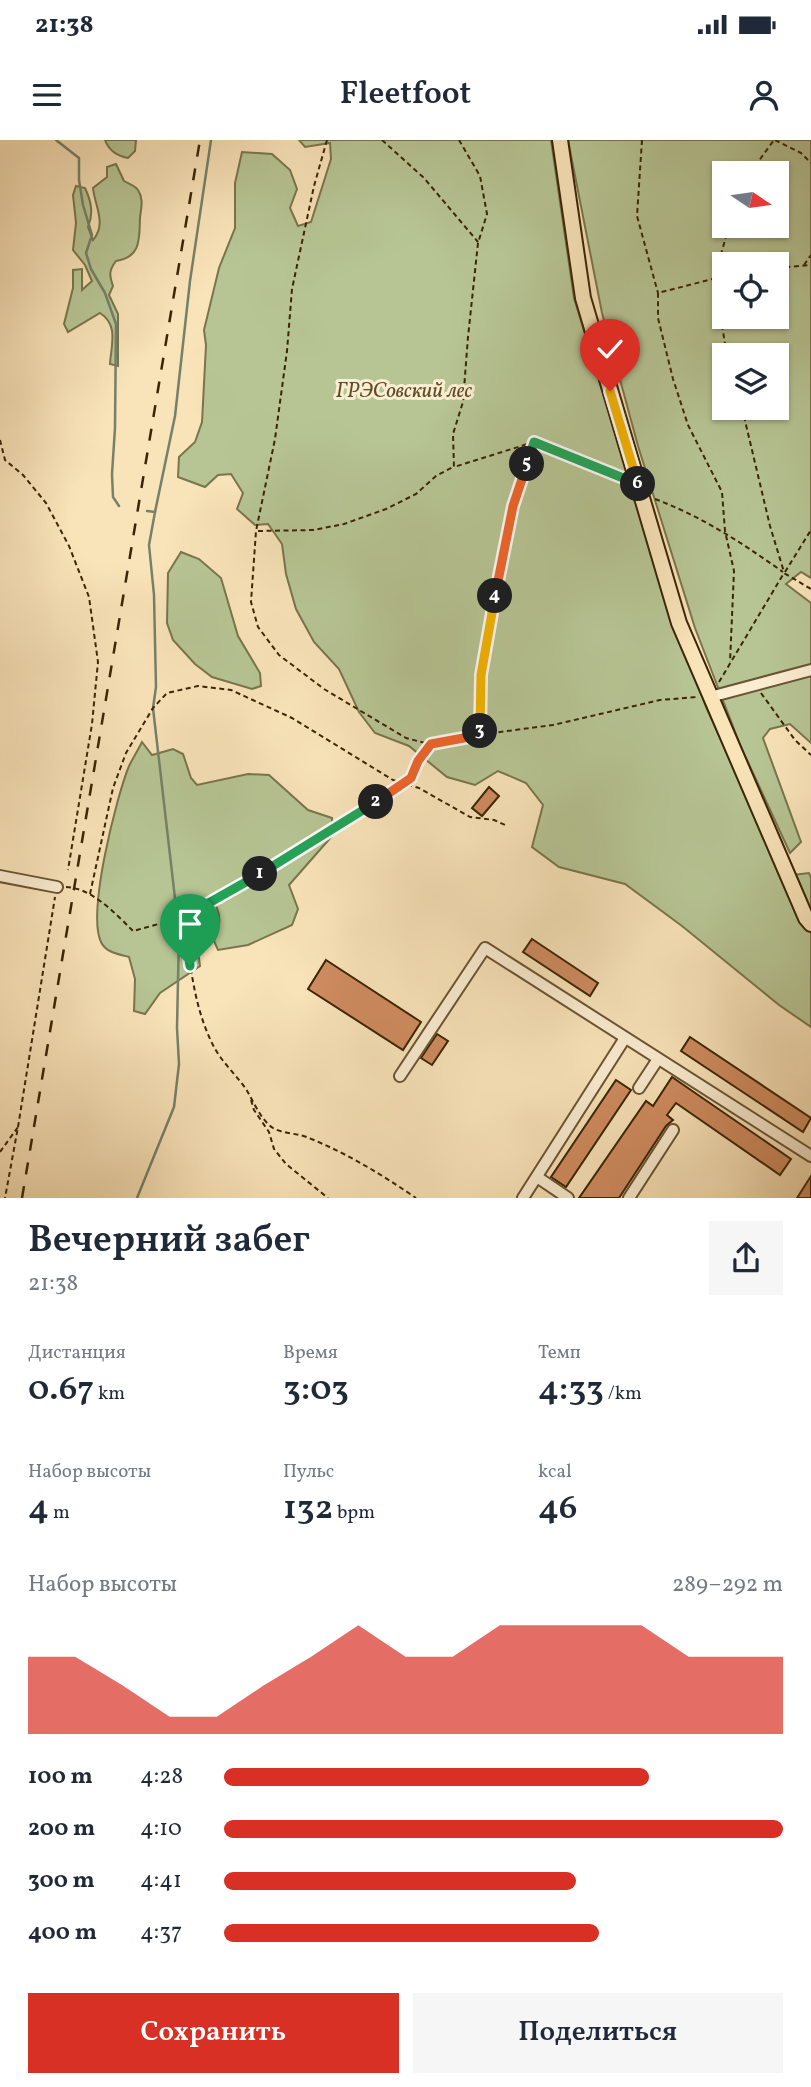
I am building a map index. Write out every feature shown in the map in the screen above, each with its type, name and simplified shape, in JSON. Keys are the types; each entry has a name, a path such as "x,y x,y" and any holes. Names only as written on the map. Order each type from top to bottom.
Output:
{"main road":[{"path":"560,140 583,298 679,623 806,918 811,924"}],"street":[{"path":"710,696 811,670"},
{"path":"0,876 57,887"},
{"path":"400,1076 485,948 811,1156"},
{"path":"523,1198 625,1038"},
{"path":"639,1088 658,1059"},
{"path":"629,1198 673,1130"},
{"path":"537,1177 568,1198"}],"path":[{"path":"327,140 314,186 292,289 275,439 256,531 251,601 258,627 279,656 324,689 405,738 431,744 553,724 660,700 710,696 811,530"},
{"path":"382,140 424,178 478,243"},
{"path":"454,467 453,434 463,402 478,243 487,214 480,176 459,140"},
{"path":"642,140 637,216 659,293 658,318 688,425 722,492 725,531 734,571 730,663"},
{"path":"759,161 775,140 801,153 811,163"},
{"path":"803,265 811,255"},
{"path":"789,267 811,265"},
{"path":"659,293 712,280"},
{"path":"745,420 784,573"},
{"path":"0,440 5,460 23,475 46,503 69,546 89,597 98,663 92,724 68,870"},
{"path":"256,531 313,530 344,524 386,509 416,494 436,476 454,467 534,442 725,531 811,589"},
{"path":"480,735 481,675 497,585 513,506 534,442"},
{"path":"755,685 780,721 811,755"},
{"path":"90,895 113,788 122,765 152,708 167,692 198,686 231,690 292,718 393,780 419,788 470,817 494,820 506,825"},
{"path":"5,1198 57,887 74,887 90,895 133,931 184,917 298,851 405,783 411,778 418,761 431,744"},
{"path":"184,917 199,1009 214,1046 261,1116 275,1129 307,1137 362,1162 416,1198"},
{"path":"250,1096 254,1110 270,1132 274,1149 297,1174 328,1198"},
{"path":"0,1152 18,1127"}],"green space":[{"path":"105,140 136,140 135,151 128,158 120,156 111,150"},
{"name":"ГРЭСовский лес","path":"299,140 551,140 574,298 668,606 707,709 784,876 809,873 811,878 811,1027 625,884 559,867 532,847 543,805 526,783 498,771 475,785 447,777 409,746 375,733 359,712 339,669 314,642 296,609 286,574 282,544 268,524 255,525 237,509 243,493 231,474 218,475 205,487 178,477 179,457 195,442 202,422 206,345 204,330 219,268 235,228 235,183 242,152 272,154 290,170 297,189 290,208 298,226 311,222 331,159 330,143 305,147"},
{"path":"568,140 811,140 811,578 801,572 786,584 811,603 811,743 790,724 770,729 763,738 801,842 790,853 741,747 695,628 638,446 602,313"},
{"path":"116,164 124,181 138,190 142,204 139,239 135,251 116,261 110,273 113,286 109,295 118,314 118,366 110,364 112,329 100,313 68,332 64,324 73,288 73,270 82,269 82,290 92,281 85,265 73,250 76,223 73,195 76,186 85,188 91,207 88,227 93,240 100,222 93,188 107,177 107,167"},
{"path":"181,552 199,559 221,578 238,636 260,673 261,686 252,689 212,677 195,664 173,640 167,623 168,573"},
{"path":"142,742 152,755 173,749 183,754 191,778 197,785 248,774 269,775 308,810 332,818 332,836 289,885 298,909 292,925 248,945 218,950 214,941 219,924 216,906 194,919 200,966 160,993 145,1014 134,1011 135,979 129,957 106,949 101,942 98,927 100,882 111,828 129,766"}],"building":[{"path":"489,787 499,796 482,816 472,808"},
{"path":"532,939 598,983 590,996 523,952"},
{"path":"326,960 421,1022 403,1050 308,989"},
{"path":"437,1034 448,1041 432,1065 421,1058"},
{"path":"690,1037 811,1118 803,1132 681,1051"},
{"path":"672,1077 791,1159 780,1175 676,1103 667,1115 673,1120 666,1126 619,1198 579,1198 646,1101 653,1106"},
{"path":"616,1080 631,1090 566,1187 551,1177"},
{"path":"811,1176 811,1198 797,1198"}],"waterway":[{"path":"56,140 79,158 83,205 92,235 86,253 116,324 112,474 113,497 119,506"},
{"path":"155,512 175,416 190,281 211,140"},
{"path":"137,1198 174,1107 179,1064 179,933 153,708 156,687 154,595 149,545 155,512 147,511"}],"railway":[{"path":"22,1198 200,140"}],"route":[{"path":"190,966 184,917 298,851 405,783 411,778 418,761 431,744 480,735 481,675 495,598 513,506 534,442 638,485 610,391"}]}
